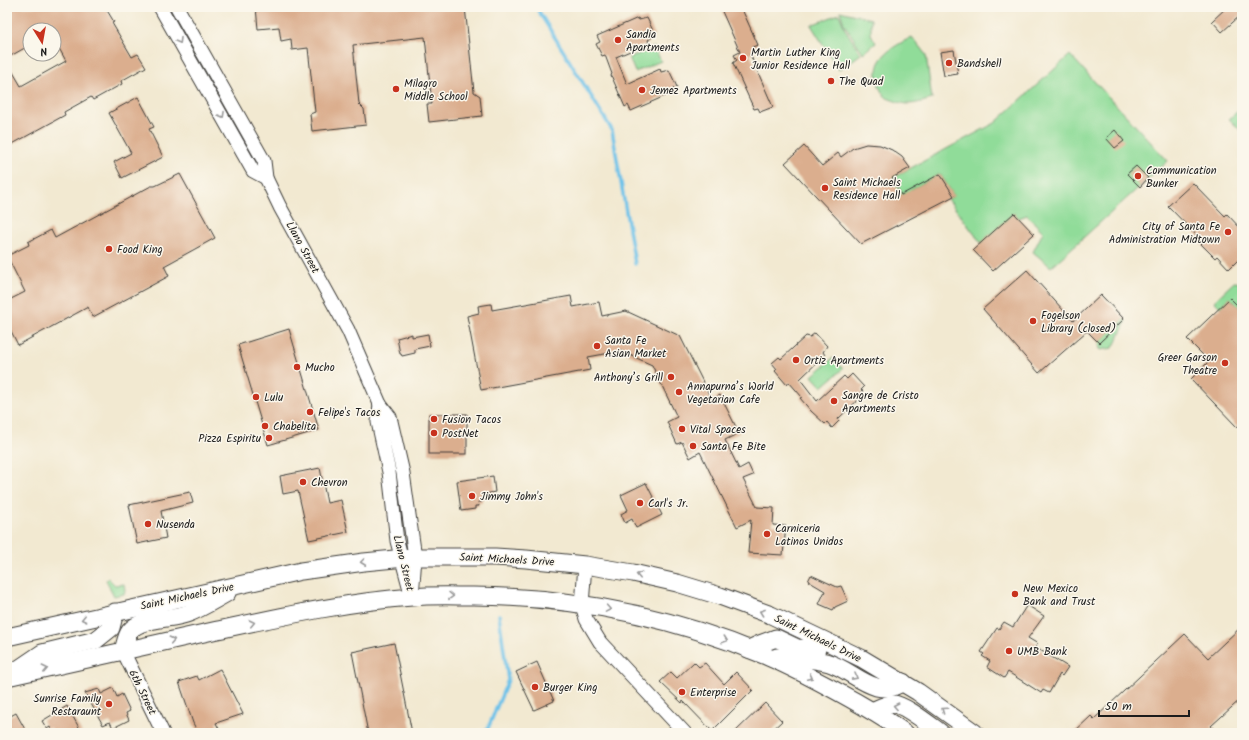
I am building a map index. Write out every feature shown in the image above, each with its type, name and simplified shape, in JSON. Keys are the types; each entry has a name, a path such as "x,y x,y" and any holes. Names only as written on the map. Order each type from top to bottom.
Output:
{"main road":[{"name":"Saint Michaels Drive","path":"7,637 301,571 364,562 408,558 495,556 585,565 633,573 720,596 771,615 861,658 903,682 975,733"},
{"path":"123,651 128,635 131,630 137,626 188,614 247,583"},
{"path":"7,677 277,617 327,608 412,597 478,596 532,598 582,604 659,620 700,632 757,652 843,693 905,733"},
{"path":"7,677 42,653 96,640 111,628 115,612"},
{"path":"757,652 760,644 776,638 797,648 861,658"},
{"path":"757,652 831,664 861,680 881,688 897,686 903,682"},
{"path":"872,711 891,704 900,706 941,733"}],"street":[{"name":"Llano Street","path":"160,7 253,171 266,178"},
{"name":"Llano Street","path":"177,7 219,71 264,162 266,178 280,207 348,330 380,404 378,422 389,472 396,540 408,558 412,597"},
{"path":"203,81 219,71"},
{"path":"585,565 582,604 586,619 600,642 685,733"},
{"name":"6th Street","path":"123,651 163,733"}],"green space":[{"path":"840,11 871,19 871,34 876,43 863,53 844,24"},
{"path":"839,14 845,29 861,54 839,70 811,25"},
{"path":"912,37 926,55 932,99 908,104 889,99 884,95 879,85 877,70 880,61 886,53"},
{"path":"654,47 661,61 635,72 629,58"},
{"path":"1070,55 1168,161 1051,267 1033,252 1043,232 1027,215 1019,218 1014,213 981,243 948,199 954,196 940,174 885,204 892,178 995,123"},
{"path":"1242,107 1242,132 1229,119"},
{"path":"1234,282 1242,283 1242,310 1230,298 1220,307 1214,301"},
{"path":"1124,319 1126,322 1113,348 1100,350 1099,343"},
{"path":"833,358 843,369 822,387 812,376"},
{"path":"108,578 115,585 124,584 124,594 114,596 106,580"}],"building":[{"path":"7,7 105,7 114,22 112,23 132,57 138,54 146,67 121,81 122,84 93,100 91,97 64,112 65,115 7,147 7,62 21,86 66,61 62,54 62,22 22,22 22,50 7,58"},
{"path":"256,7 465,7 474,92 480,96 482,116 429,122 427,104 432,104 425,37 353,45 359,104 364,109 366,125 312,131 310,114 315,112 308,48 292,50 291,39 281,41 279,27 258,29"},
{"name":"Martin Luther King Junior Residence Hall","path":"720,7 741,7 758,45 752,47 754,53 750,54 773,107 760,112 758,108 754,109 733,63 737,60 734,55 740,52"},
{"path":"1227,7 1242,7 1242,14 1222,32 1212,21"},
{"path":"638,18 639,20 647,18 655,35 648,40 649,43 616,57 627,84 660,69 661,72 669,70 677,87 673,88 674,90 671,91 672,93 631,111 628,105 625,107 611,75 612,74 605,55 602,56 596,44 600,42 597,36"},
{"name":"Bandshell","path":"954,50 958,74 944,76 940,52"},
{"path":"138,97 154,127 149,129 163,157 122,178 114,162 131,153 109,113"},
{"path":"1115,130 1124,141 1115,148 1106,138"},
{"path":"866,144 880,145 892,150 902,157 910,168 892,178 901,195 940,174 954,196 861,244 785,163 804,146 822,166 838,153 841,157 853,148"},
{"name":"Communication Bunker","path":"1136,166 1148,178 1140,187 1127,174"},
{"path":"180,174 215,238 164,266 169,276 93,317 88,307 18,345 7,323 7,301 25,292 7,256 29,245 28,242 51,230 55,238 151,186 155,186"},
{"path":"1193,183 1225,216 1227,214 1242,230 1242,256 1229,269 1217,256 1215,258 1201,244 1203,242 1168,206"},
{"path":"1014,213 1034,234 993,271 973,250"},
{"name":"Fogelson Library (closed)","path":"1027,270 1073,321 1101,295 1124,319 1099,343 1087,331 1039,373 983,309"},
{"path":"571,296 573,307 599,302 602,316 626,311 680,336 712,400 720,395 739,433 725,440 739,469 748,464 753,475 743,479 757,507 774,508 773,525 786,526 783,555 748,553 751,520 737,527 700,452 690,458 682,442 677,444 667,422 677,417 652,365 621,351 588,357 590,370 481,390 467,316 479,313 478,306 491,304 492,310"},
{"name":"Greer Garson Theatre","path":"1230,298 1242,310 1242,422 1237,427 1191,379 1209,361 1187,339"},
{"path":"289,329 319,430 268,445 238,345"},
{"path":"815,333 827,346 823,352 825,355 800,379 817,401 844,376 847,379 852,374 864,387 861,390 863,391 861,393 863,395 838,419 839,421 832,428 827,422 825,424 811,411 800,398 802,397 789,382 787,385 775,371 777,369 772,363 779,357 781,359 806,336 810,337"},
{"path":"412,334 412,337 428,334 430,346 415,349 415,353 402,356 400,354 397,338"},
{"path":"429,414 467,414 467,454 429,454"},
{"path":"320,468 327,503 341,500 348,532 309,540 298,491 283,494 280,476"},
{"name":"Jimmy John's","path":"493,476 495,492 485,494 486,498 482,498 482,502 478,502 479,506 475,506 475,509 461,511 457,481"},
{"name":"Carl's Jr.","path":"646,483 662,515 636,528 632,519 625,523 621,514 628,510 621,495"},
{"name":"Nusenda","path":"190,492 193,503 161,511 166,538 137,544 129,505"},
{"path":"811,575 837,587 841,586 848,601 835,607 833,610 819,604 825,591 808,581"},
{"name":"UMB Bank","path":"1027,605 1044,616 1028,638 1038,644 1035,647 1068,667 1062,676 1060,674 1049,693 1043,690 1041,693 1008,672 1004,678 987,667 990,661 982,656 984,654 981,652 997,628 999,629 1004,622 1013,627"},
{"path":"1242,626 1242,698 1211,726 1218,733 1073,733 1091,716 1094,719 1185,634 1208,658"},
{"path":"394,643 412,733 368,733 352,652"},
{"name":"Burger King","path":"537,662 554,701 534,710 516,672"},
{"path":"694,662 699,667 705,663 724,684 736,672 753,690 712,731 683,701 682,703 660,682 671,672 677,678"},
{"path":"220,669 243,714 216,723 221,733 198,733 179,682 197,676 199,680"},
{"name":"Sunrise Family Restaraunt","path":"113,688 117,697 122,694 130,711 126,713 129,720 113,728 110,722 103,725 85,693 99,689 101,694"},
{"path":"765,703 782,721 769,733 734,733"},
{"path":"67,706 82,733 53,733 50,727 47,729 42,721"},
{"path":"16,713 27,733 7,733 7,718"}],"waterway":[{"path":"536,7 612,130 635,264"},
{"path":"486,733 508,680 499,615"}],"place":[{"name":"Sandia Apartments","path":"618,40"},
{"name":"Martin Luther King Junior Residence Hall","path":"743,58"},
{"name":"Bandshell","path":"949,63"},
{"name":"The Quad","path":"831,81"},
{"name":"Milagro Middle School","path":"396,89"},
{"name":"Jemez Apartments","path":"642,90"},
{"name":"Communication Bunker","path":"1138,176"},
{"name":"Saint Michaels Residence Hall","path":"825,188"},
{"name":"City of Santa Fe Administration Midtown","path":"1228,232"},
{"name":"Food King","path":"109,249"},
{"name":"Fogelson Library (closed)","path":"1033,321"},
{"name":"Santa Fe Asian Market","path":"597,346"},
{"name":"Ortiz Apartments","path":"796,360"},
{"name":"Greer Garson Theatre","path":"1225,363"},
{"name":"Mucho","path":"297,367"},
{"name":"Anthony’s Grill","path":"671,377"},
{"name":"Annapurna’s World Vegetarian Cafe","path":"679,392"},
{"name":"Lulu","path":"256,397"},
{"name":"Sangre de Cristo Apartments","path":"834,401"},
{"name":"Felipe's Tacos","path":"310,412"},
{"name":"Fusion Tacos","path":"434,419"},
{"name":"Chabelita","path":"265,426"},
{"name":"Vital Spaces","path":"682,429"},
{"name":"PostNet","path":"434,433"},
{"name":"Pizza Espiritu","path":"269,438"},
{"name":"Santa Fe Bite","path":"693,446"},
{"name":"Chevron","path":"303,482"},
{"name":"Jimmy John's","path":"472,496"},
{"name":"Carl's Jr.","path":"640,503"},
{"name":"Nusenda","path":"148,524"},
{"name":"Carniceria Latinos Unidos","path":"767,534"},
{"name":"New Mexico Bank and Trust","path":"1015,594"},
{"name":"UMB Bank","path":"1009,651"},
{"name":"Burger King","path":"535,687"},
{"name":"Enterprise","path":"682,692"},
{"name":"Sunrise Family Restaraunt","path":"109,704"}]}
